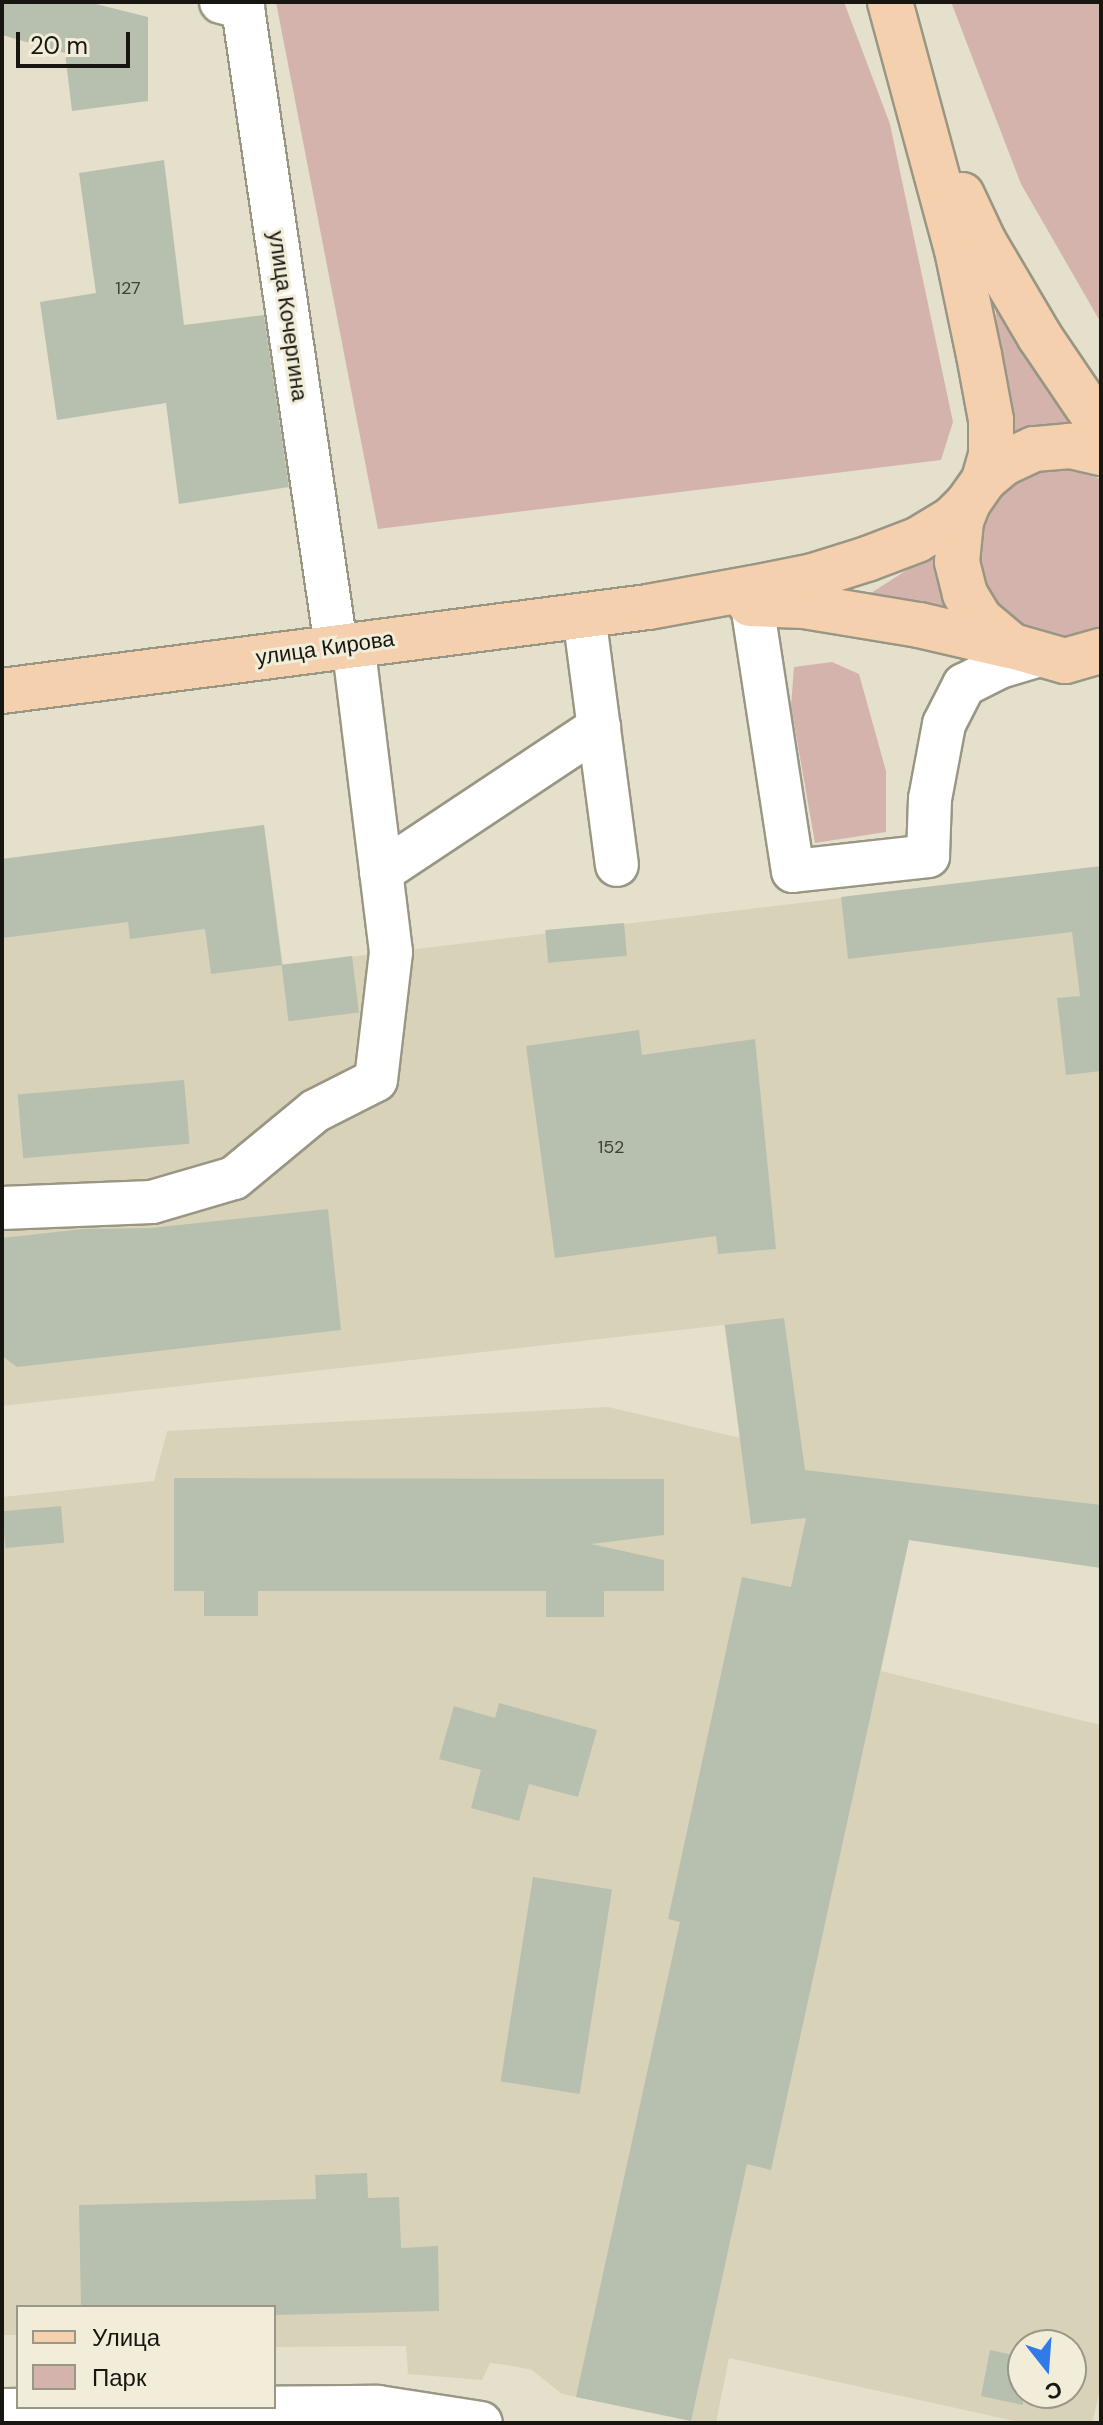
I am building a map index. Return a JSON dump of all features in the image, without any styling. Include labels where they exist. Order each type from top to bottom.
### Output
[{"type":"main road","points":[[890,2],[957,250],[991,420],[991,455],[961,521],[957,562],[965,594],[980,619],[1064,657]]},
{"type":"main road","points":[[917,94],[984,242],[1040,337],[1101,427]]},
{"type":"main road","points":[[648,607],[813,576],[917,540],[952,519],[1004,463],[1034,449],[1070,446],[1101,453]]},
{"type":"main road","points":[[648,607],[804,606],[1064,657]]},
{"type":"main road","name":"улица Кирова","points":[[2,691],[648,607]]},
{"type":"street","name":"улица Кочергина","points":[[2,1208],[152,1202],[234,1178],[315,1111],[376,1080],[391,952],[381,872],[234,4]]},
{"type":"street","points":[[752,604],[793,871],[928,856],[930,799],[944,724],[964,685],[1000,667],[1064,657]]},
{"type":"street","points":[[584,615],[617,865]]},
{"type":"street","points":[[381,872],[599,727]]},
{"type":"street","points":[[276,2408],[378,2407],[481,2423]]},
{"type":"street","points":[[2,2410],[127,2409]]},
{"type":"shaded area","points":[[264,825],[283,965],[1101,867],[1101,1568],[909,1540],[881,1671],[1101,1725],[1101,2386],[1092,2423],[1024,2423],[729,2358],[716,2423],[699,2423],[562,2394],[532,2370],[513,2366],[490,2363],[482,2380],[408,2374],[406,2346],[276,2347],[276,2305],[16,2305],[16,2335],[2,2335],[2,1497],[154,1481],[167,1431],[608,1407],[741,1438],[724,1325],[2,1406],[2,859]]},
{"type":"green space","points":[[276,2],[844,2],[890,124],[953,422],[941,460],[378,529]]},
{"type":"green space","points":[[951,2],[1101,2],[1101,323],[1021,184]]},
{"type":"green space","points":[[995,301],[1090,435],[1005,443]]},
{"type":"green space","points":[[1067,468],[1101,479],[1101,626],[1072,636],[1029,629],[997,605],[985,586],[978,560],[981,528],[1000,496],[1015,482],[1039,472]]},
{"type":"green space","points":[[941,548],[952,608],[871,593]]},
{"type":"green space","points":[[832,662],[859,674],[886,771],[886,832],[815,843],[791,706],[794,667]]},
{"type":"building","points":[[2,2],[88,2],[148,17],[148,101],[72,111],[65,53],[2,35]]},
{"type":"building","points":[[164,160],[184,325],[264,315],[289,487],[179,504],[166,403],[57,420],[40,302],[96,293],[79,173]]},
{"type":"building","points":[[264,825],[282,965],[211,974],[205,929],[130,939],[128,922],[2,938],[2,859]]},
{"type":"building","points":[[1101,866],[1101,1071],[1066,1075],[1057,998],[1080,996],[1072,932],[848,959],[841,897]]},
{"type":"building","points":[[624,923],[627,956],[548,963],[545,930]]},
{"type":"building","points":[[352,956],[359,1013],[288,1021],[282,965]]},
{"type":"building","points":[[639,1030],[642,1055],[755,1039],[776,1249],[718,1254],[716,1236],[555,1258],[526,1046]]},
{"type":"building","points":[[184,1080],[190,1144],[23,1158],[18,1095]]},
{"type":"building","points":[[328,1209],[341,1330],[17,1367],[2,1356],[2,1238],[83,1229],[151,1228]]},
{"type":"building","points":[[784,1318],[805,1470],[1101,1505],[1101,1568],[909,1540],[771,2170],[747,2164],[691,2421],[576,2397],[680,1922],[668,1919],[742,1577],[791,1587],[806,1518],[751,1524],[725,1325]]},
{"type":"building","points":[[174,1478],[664,1479],[664,1535],[591,1544],[664,1560],[664,1591],[604,1591],[604,1617],[546,1617],[546,1591],[258,1591],[258,1616],[204,1616],[204,1591],[174,1591]]},
{"type":"building","points":[[61,1506],[64,1543],[5,1548],[2,1511]]},
{"type":"building","points":[[499,1703],[597,1730],[578,1797],[529,1784],[519,1821],[471,1808],[481,1770],[439,1759],[454,1706],[495,1718]]},
{"type":"building","points":[[533,1877],[612,1890],[580,2094],[501,2081]]},
{"type":"building","points":[[367,2173],[368,2198],[399,2197],[401,2248],[438,2246],[439,2311],[276,2315],[276,2305],[81,2305],[79,2205],[316,2199],[315,2175]]},
{"type":"building","points":[[990,2350],[1007,2354],[1007,2402],[981,2396]]}]
